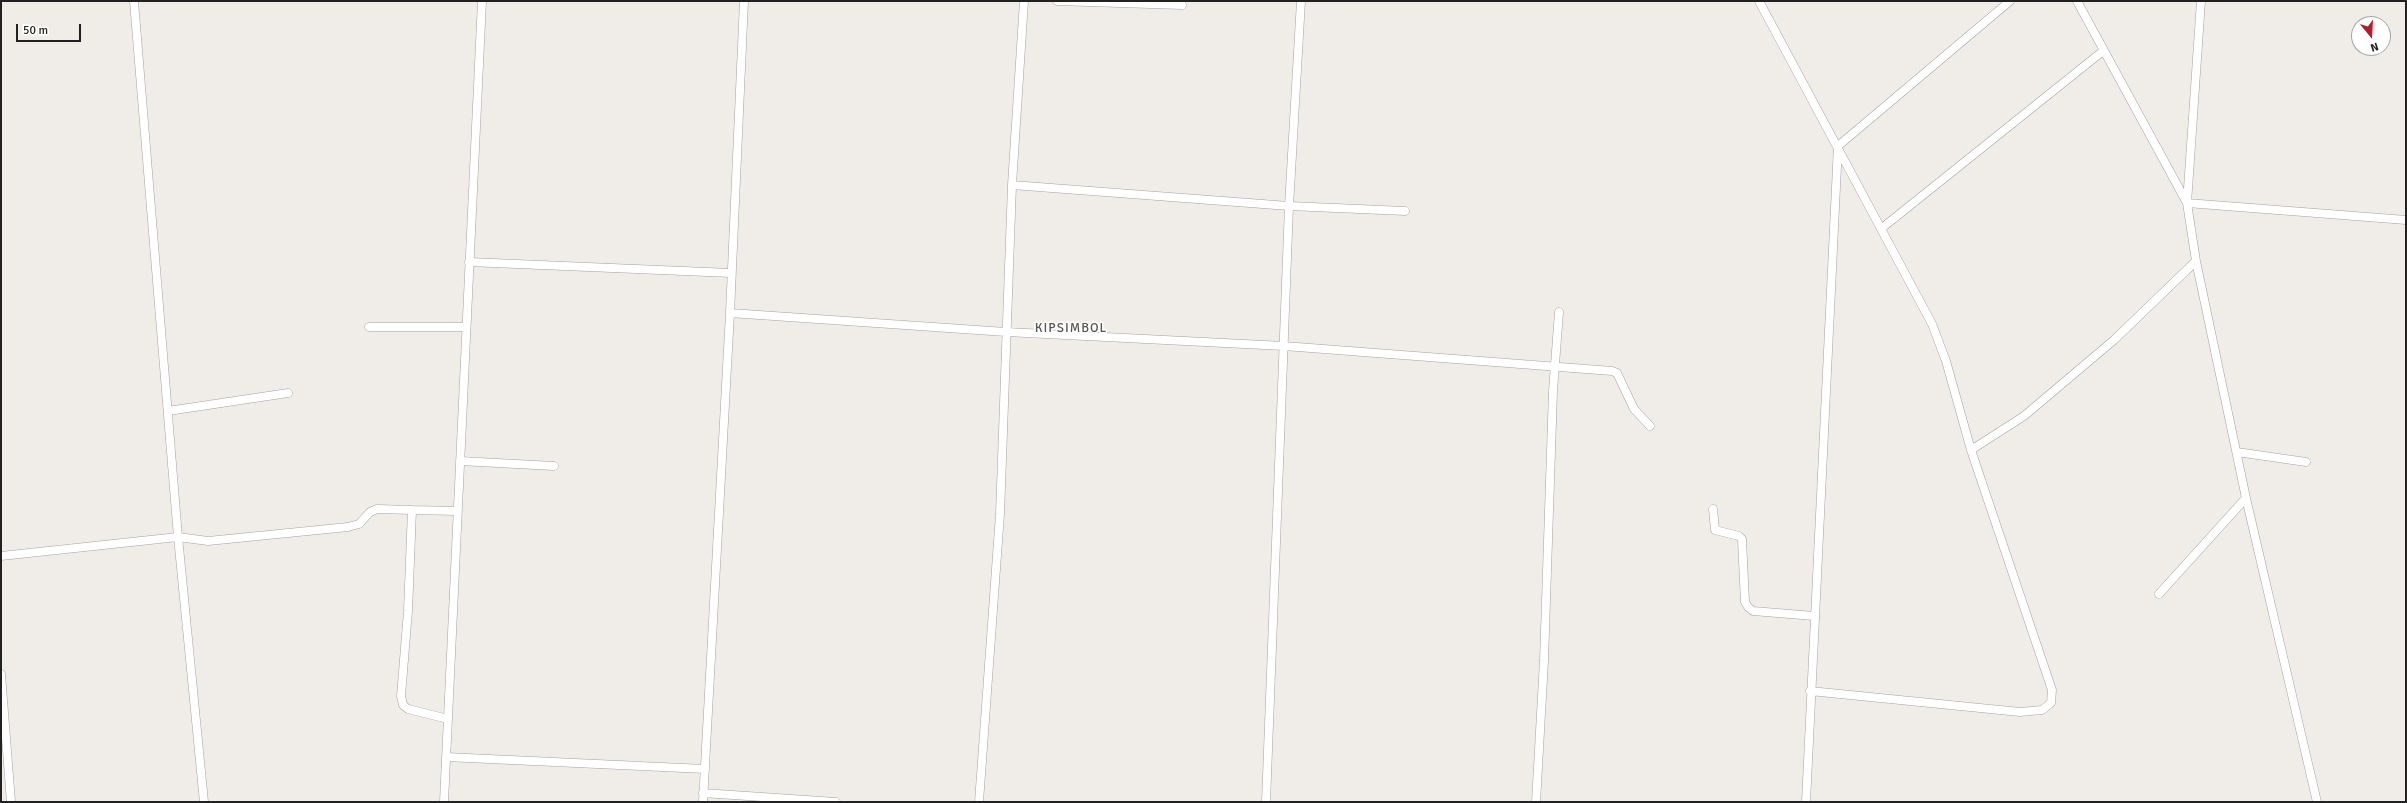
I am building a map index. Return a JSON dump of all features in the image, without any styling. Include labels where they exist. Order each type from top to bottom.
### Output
[{"type":"street","points":[[134,1],[178,537],[204,802]]},
{"type":"street","points":[[444,802],[456,512],[460,461],[482,1]]},
{"type":"street","points":[[703,802],[730,313],[744,1]]},
{"type":"street","points":[[979,802],[1000,514],[1012,185],[1024,1]]},
{"type":"street","points":[[1057,1],[1182,5]]},
{"type":"street","points":[[1266,802],[1289,206],[1301,1]]},
{"type":"street","points":[[1759,1],[1816,110],[1838,146],[1882,228],[1932,324],[1946,360],[1971,450],[2052,690],[2051,703],[2042,710],[2020,712],[1810,691]]},
{"type":"street","points":[[1806,802],[1810,691],[1838,146],[2010,1]]},
{"type":"street","points":[[2077,1],[2187,203]]},
{"type":"street","points":[[2201,1],[2187,203],[2196,261],[2236,452],[2317,802]]},
{"type":"street","points":[[1882,228],[2103,51]]},
{"type":"street","points":[[1012,185],[1289,206],[1405,210]]},
{"type":"street","points":[[2187,203],[2406,220]]},
{"type":"street","points":[[1971,450],[2024,416],[2114,340],[2196,261]]},
{"type":"street","points":[[469,262],[732,273]]},
{"type":"street","points":[[1536,802],[1544,661],[1558,312]]},
{"type":"street","points":[[730,313],[1006,332],[1284,346],[1555,365],[1612,371],[1617,373],[1634,409],[1650,426]]},
{"type":"street","points":[[369,326],[466,327]]},
{"type":"street","points":[[168,411],[288,393]]},
{"type":"street","points":[[2236,452],[2306,462]]},
{"type":"street","points":[[460,461],[554,466]]},
{"type":"street","points":[[2159,594],[2246,498]]},
{"type":"street","points":[[1,556],[178,537],[208,541],[348,527],[359,524],[370,512],[377,509],[456,512]]},
{"type":"street","points":[[1713,509],[1715,530],[1739,536],[1742,539],[1745,602],[1748,607],[1753,611],[1814,616]]},
{"type":"street","points":[[412,510],[402,696],[403,705],[408,709],[448,719]]},
{"type":"street","points":[[1,674],[11,802]]},
{"type":"street","points":[[446,757],[705,769]]},
{"type":"street","points":[[704,793],[836,802]]},
{"type":"district","name":"KIPSIMBOL","points":[[1071,329]]}]
